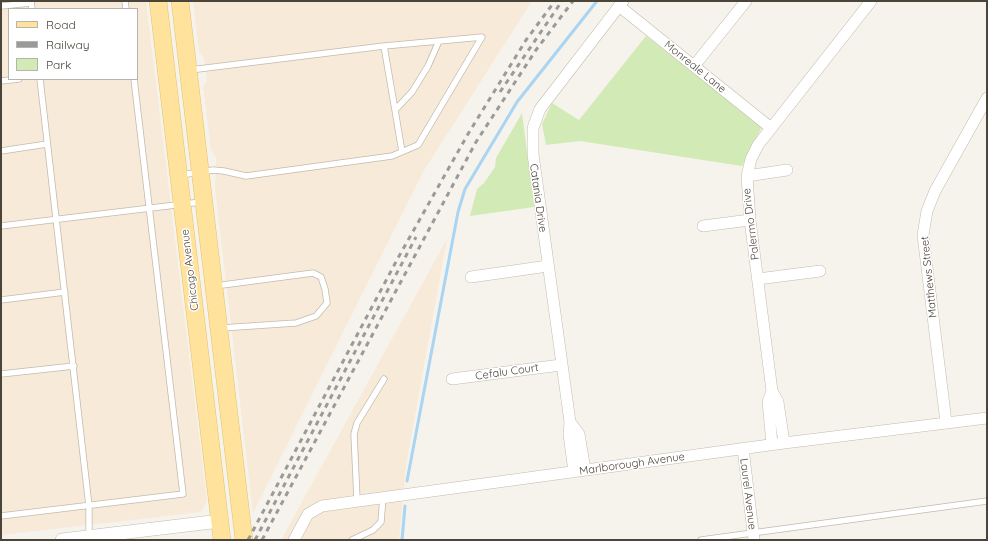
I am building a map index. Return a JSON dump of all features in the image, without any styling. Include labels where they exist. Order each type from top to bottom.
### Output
[{"type":"main road","name":"Chicago Avenue","points":[[158,1],[222,540]]},
{"type":"main road","name":"Chicago Avenue","points":[[180,1],[244,540]]},
{"type":"main road","points":[[220,521],[229,514],[224,463],[231,428]]},
{"type":"street","points":[[694,66],[746,1]]},
{"type":"street","name":"Palermo Drive","points":[[784,442],[778,402],[772,391],[750,220],[747,176],[751,159],[758,144],[870,1]]},
{"type":"street","name":"Monreale Lane","points":[[621,3],[694,66],[771,128]]},
{"type":"street","name":"Catania Drive","points":[[579,471],[569,434],[570,422],[533,154],[532,128],[540,109],[621,3]]},
{"type":"street","name":"Matthews Street","points":[[946,422],[923,235],[927,211],[935,191],[987,98]]},
{"type":"street","points":[[747,176],[787,170]]},
{"type":"street","points":[[703,226],[750,220]]},
{"type":"street","points":[[470,277],[548,266]]},
{"type":"street","points":[[758,279],[820,271]]},
{"type":"street","name":"Cefalu Court","points":[[452,379],[561,365]]},
{"type":"street","name":"Palermo Drive","points":[[772,391],[768,402],[772,444]]},
{"type":"street","name":"Marlborough Avenue","points":[[294,540],[308,514],[322,506],[784,442],[987,418]]},
{"type":"street","name":"Laurel Avenue","points":[[743,448],[754,537]]},
{"type":"street","points":[[62,540],[220,521]]},
{"type":"lane","points":[[1,6],[31,4]]},
{"type":"lane","points":[[179,175],[224,171],[246,176],[392,156],[418,145],[482,37],[384,46],[188,71]]},
{"type":"lane","points":[[395,110],[412,92],[428,66],[439,41]]},
{"type":"lane","points":[[384,46],[402,152]]},
{"type":"lane","points":[[40,80],[89,506],[89,537]]},
{"type":"lane","points":[[1,516],[183,494],[134,80]]},
{"type":"lane","points":[[1,151],[47,144]]},
{"type":"lane","points":[[1,226],[204,202]]},
{"type":"lane","points":[[214,286],[313,273],[321,277],[325,289],[326,303],[316,316],[296,323],[219,328]]},
{"type":"lane","points":[[1,300],[65,292]]},
{"type":"lane","points":[[1,374],[74,366]]},
{"type":"lane","points":[[357,500],[354,434],[357,423],[384,379]]},
{"type":"lane","points":[[352,540],[373,530],[381,522],[383,497]]},
{"type":"lane","points":[[701,540],[754,537],[987,501]]},
{"type":"shaded area","points":[[1,1],[146,1],[207,502],[201,512],[1,535]]},
{"type":"shaded area","points":[[193,1],[532,1],[423,172],[253,513],[215,188],[216,157],[211,150],[203,86],[207,81],[204,58],[199,51]]},
{"type":"shaded area","points":[[447,239],[406,465],[399,540],[281,540]]},
{"type":"green space","points":[[646,36],[762,127],[742,166],[580,141],[546,145],[542,124],[552,103],[579,120]]},
{"type":"green space","points":[[522,113],[534,207],[470,216],[477,189],[484,183],[495,167],[496,158]]},
{"type":"waterway","points":[[407,481],[458,212],[465,189],[517,102],[597,1]]},
{"type":"waterway","points":[[402,540],[405,506]]},
{"type":"railway","points":[[248,540],[398,258],[468,134],[526,40],[555,1]]},
{"type":"railway","points":[[500,92],[562,1]]},
{"type":"railway","points":[[262,540],[476,142],[536,50],[573,1]]},
{"type":"railway","points":[[255,540],[416,237]]}]
